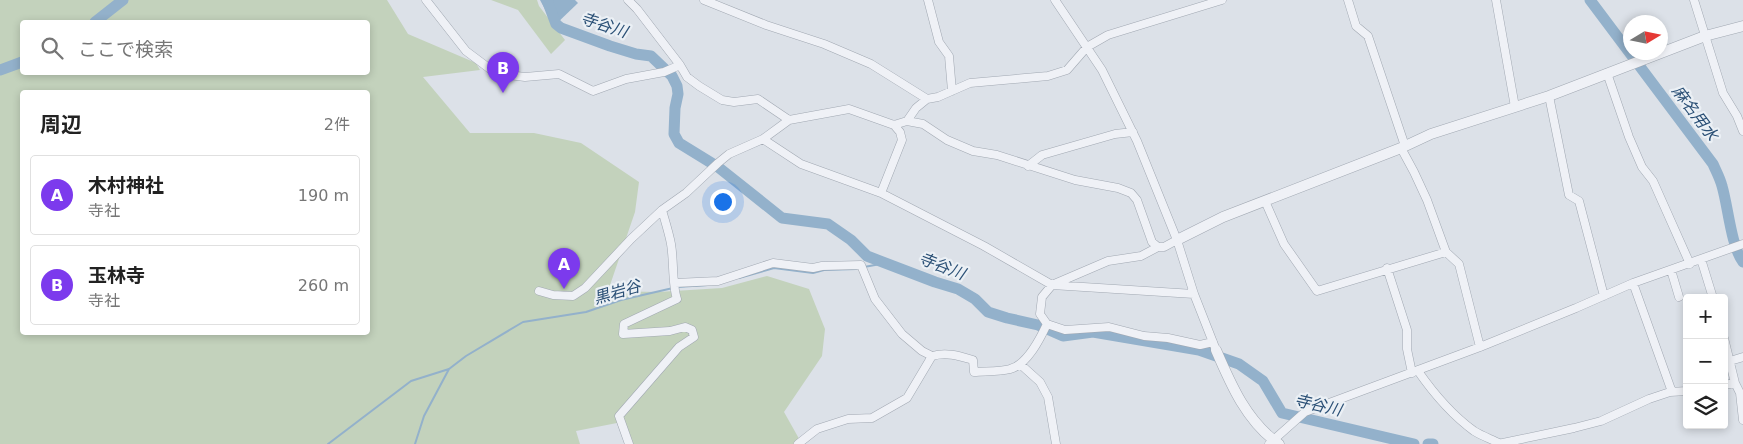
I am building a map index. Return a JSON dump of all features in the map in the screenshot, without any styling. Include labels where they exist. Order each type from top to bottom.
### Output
[{"type":"street","points":[[426,0],[466,51],[490,69],[509,75],[524,77],[559,74],[593,92],[626,79],[667,70],[680,65]]},
{"type":"street","points":[[628,0],[692,81],[722,100],[734,102],[758,100],[789,120]]},
{"type":"street","points":[[704,0],[766,25],[824,44],[871,64],[927,99]]},
{"type":"street","points":[[928,0],[940,42],[949,56],[952,91]]},
{"type":"street","points":[[1055,0],[1102,70],[1133,132],[1151,172],[1194,294],[1222,365],[1246,409],[1274,443],[1305,412],[1480,348],[1633,283],[1690,264],[1738,245]]},
{"type":"street","points":[[906,121],[916,108],[927,99],[938,97],[970,83],[1048,76],[1067,70],[1087,47],[1108,35],[1222,0]]},
{"type":"street","points":[[1348,0],[1356,26],[1368,36],[1403,147],[1424,193],[1446,252],[1458,264],[1480,348]]},
{"type":"street","points":[[1496,0],[1515,107]]},
{"type":"street","points":[[1694,0],[1723,92],[1737,116],[1743,131]]},
{"type":"street","points":[[1214,346],[1144,336],[1109,326],[1065,330],[1047,324],[1040,314],[1042,298],[1052,285],[1108,261],[1141,256],[1158,247],[1164,247],[1223,217],[1403,147],[1431,134],[1549,96],[1705,36],[1743,26]]},
{"type":"street","points":[[1607,73],[1629,137],[1642,167],[1653,181],[1690,264]]},
{"type":"street","points":[[1549,96],[1569,195],[1579,201],[1604,296]]},
{"type":"street","points":[[539,291],[553,296],[573,296],[585,288],[631,239],[716,164],[729,154],[763,139],[789,120],[849,109],[894,125],[900,132],[902,140],[880,193]]},
{"type":"street","points":[[894,125],[906,121],[923,124],[947,140],[973,151],[997,155],[1075,180],[1118,188],[1131,193],[1137,200],[1152,242],[1158,247]]},
{"type":"street","points":[[1028,166],[1042,156],[1115,134],[1133,132]]},
{"type":"street","points":[[763,139],[802,164],[880,193],[984,246],[1052,285],[1194,294]]},
{"type":"street","points":[[1265,201],[1284,244],[1317,291],[1387,268],[1446,252]]},
{"type":"street","points":[[629,444],[619,416],[679,348],[694,337],[692,330],[685,327],[670,331],[623,334],[624,324],[677,299],[671,243],[662,210]]},
{"type":"street","points":[[1701,259],[1712,294]]},
{"type":"street","points":[[675,286],[718,281],[774,263],[813,268],[822,266],[863,268],[875,299],[902,334],[922,351],[932,356],[955,354],[973,360],[974,372],[1010,369],[1020,364],[1037,344],[1047,324]]},
{"type":"street","points":[[1387,268],[1407,330],[1407,348],[1415,372],[1434,395],[1475,432],[1498,443],[1601,421],[1650,399],[1672,392],[1683,391]]},
{"type":"street","points":[[1671,270],[1679,297]]},
{"type":"street","points":[[1633,283],[1672,392]]},
{"type":"street","points":[[1724,339],[1735,383],[1740,393],[1743,415]]},
{"type":"street","points":[[798,444],[817,429],[848,419],[872,418],[907,398],[932,356]]},
{"type":"street","points":[[1730,361],[1743,357]]},
{"type":"street","points":[[1020,364],[1040,382],[1048,397],[1056,444]]},
{"type":"street","points":[[1728,384],[1735,383]]},
{"type":"green space","points":[[0,0],[387,0],[408,34],[476,63],[480,70],[423,77],[470,133],[534,133],[581,143],[639,182],[635,212],[608,291],[658,292],[722,288],[767,276],[809,289],[825,329],[822,356],[784,412],[802,444],[625,444],[617,423],[576,431],[580,444],[0,444]]},
{"type":"green space","points":[[491,0],[537,0],[539,6],[565,40],[551,54],[518,10]]},
{"type":"water","points":[[540,0],[575,0],[578,3],[554,26]]},
{"type":"waterway","name":"寺谷川","points":[[98,20],[123,0]]},
{"type":"waterway","name":"寺谷川","points":[[547,0],[556,24],[561,28],[610,46],[636,54],[651,56],[672,76],[677,86],[674,134],[679,143],[718,167],[782,218],[828,224],[851,240],[867,256],[958,289],[975,299],[988,312],[1038,325],[1063,336],[1093,332],[1199,350],[1239,364],[1263,381],[1282,413],[1414,444]]},
{"type":"waterway","name":"麻名用水","points":[[1590,0],[1713,164],[1722,186],[1730,226],[1743,262]]},
{"type":"waterway","name":"寺谷川","points":[[0,70],[20,63]]},
{"type":"waterway","name":"黒岩谷","points":[[864,267],[886,263]]},
{"type":"waterway","name":"黒岩谷","points":[[739,278],[774,268],[813,273],[824,270],[856,269]]},
{"type":"waterway","name":"黒岩谷","points":[[677,287],[708,285]]},
{"type":"waterway","name":"黒岩谷","points":[[328,444],[411,381],[449,369],[466,356],[523,322],[586,312],[621,300],[673,288]]},
{"type":"waterway","points":[[415,444],[424,416],[449,369]]},
{"type":"waterway","name":"寺谷川","points":[[1428,444],[1433,444]]},
{"type":"place","name":"玉林寺","points":[[503,93]]},
{"type":"place","name":"木村神社","points":[[564,289]]}]
